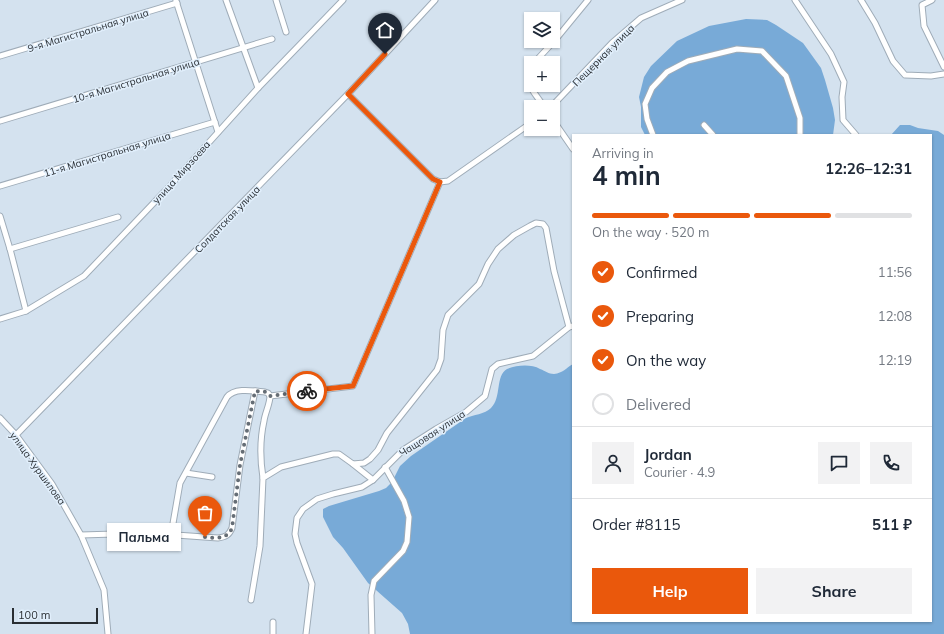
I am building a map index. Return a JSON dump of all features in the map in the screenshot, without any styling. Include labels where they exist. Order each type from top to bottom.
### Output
[{"type":"street","points":[[226,0],[258,88]]},
{"type":"street","points":[[276,0],[286,32]]},
{"type":"street","name":"улица Мирзоева","points":[[0,319],[26,311],[84,276],[166,190],[258,88],[343,0]]},
{"type":"street","name":"Солдатская улица","points":[[16,435],[348,94],[435,0]]},
{"type":"street","points":[[540,56],[588,0]]},
{"type":"street","name":"Пещерная улица","points":[[558,100],[612,43],[641,18],[682,0]]},
{"type":"street","points":[[795,0],[831,54],[844,82],[842,97],[843,120],[855,134]]},
{"type":"street","points":[[862,0],[893,61],[905,75],[931,76],[944,74]]},
{"type":"street","points":[[932,0],[922,5],[924,26],[944,67]]},
{"type":"street","points":[[176,2],[218,132]]},
{"type":"street","name":"9-я Магистральная улица","points":[[0,56],[176,2]]},
{"type":"street","name":"10-я Магистральная улица","points":[[0,121],[272,39]]},
{"type":"street","points":[[653,134],[647,119],[646,104],[652,88],[667,72],[688,61],[718,55],[737,49],[762,51],[786,76],[800,118],[800,134]]},
{"type":"street","points":[[348,94],[433,179],[440,182],[448,181],[524,128]]},
{"type":"street","name":"11-я Магистральная улица","points":[[0,186],[214,122]]},
{"type":"street","points":[[704,125],[712,134]]},
{"type":"street","points":[[560,130],[572,148]]},
{"type":"street","points":[[171,535],[180,483],[230,393],[235,391],[255,391],[268,393],[270,396],[353,386],[440,182]]},
{"type":"street","points":[[0,216],[26,311]]},
{"type":"street","points":[[10,249],[118,218]]},
{"type":"street","points":[[353,464],[364,464],[370,459],[378,450],[387,432],[437,370],[441,359],[443,330],[448,315],[480,284],[488,264],[498,249],[514,235],[536,223],[543,224],[546,228],[554,271],[571,327]]},
{"type":"street","name":"Чащовая улица","points":[[306,634],[312,584],[297,543],[295,526],[297,518],[303,509],[317,499],[362,487],[373,480],[404,450],[466,412],[486,396],[492,369],[498,364],[533,356],[571,327]]},
{"type":"street","points":[[81,535],[148,533],[218,538],[225,537],[230,533],[232,528],[244,437],[255,391]]},
{"type":"street","points":[[251,600],[260,546],[263,478],[261,464],[262,438],[264,420],[270,396]]},
{"type":"street","name":"улица Хуршилова","points":[[0,418],[16,435],[52,484],[81,535],[104,590],[108,634]]},
{"type":"street","points":[[263,478],[281,468],[305,460],[339,454],[373,480]]},
{"type":"street","points":[[372,634],[371,595],[374,581],[403,551],[407,542],[409,518],[404,501],[385,467]]},
{"type":"street","points":[[186,473],[212,477]]},
{"type":"street","points":[[273,622],[273,634]]},
{"type":"shaded area","points":[[746,19],[767,20],[803,43],[821,68],[825,80],[835,120],[833,134],[644,134],[641,127],[641,107],[639,97],[644,77],[651,66],[677,41],[709,26]]},
{"type":"shaded area","points":[[900,125],[910,125],[918,128],[938,131],[944,135],[944,634],[410,634],[408,624],[402,613],[368,583],[343,548],[333,537],[323,517],[323,509],[386,488],[392,482],[400,466],[411,456],[466,418],[482,413],[491,408],[496,398],[501,376],[507,369],[519,366],[528,366],[536,367],[554,374],[572,365],[572,622],[932,622],[932,134],[892,134]]},
{"type":"way so far","points":[[205,537],[225,537],[230,533],[232,528],[244,437],[255,391],[265,392],[270,396],[307,391]]},
{"type":"place","name":"Пальма","points":[[205,537]]},
{"type":"route","points":[[307,391],[353,386],[440,182],[433,179],[348,94],[385,54]]}]
